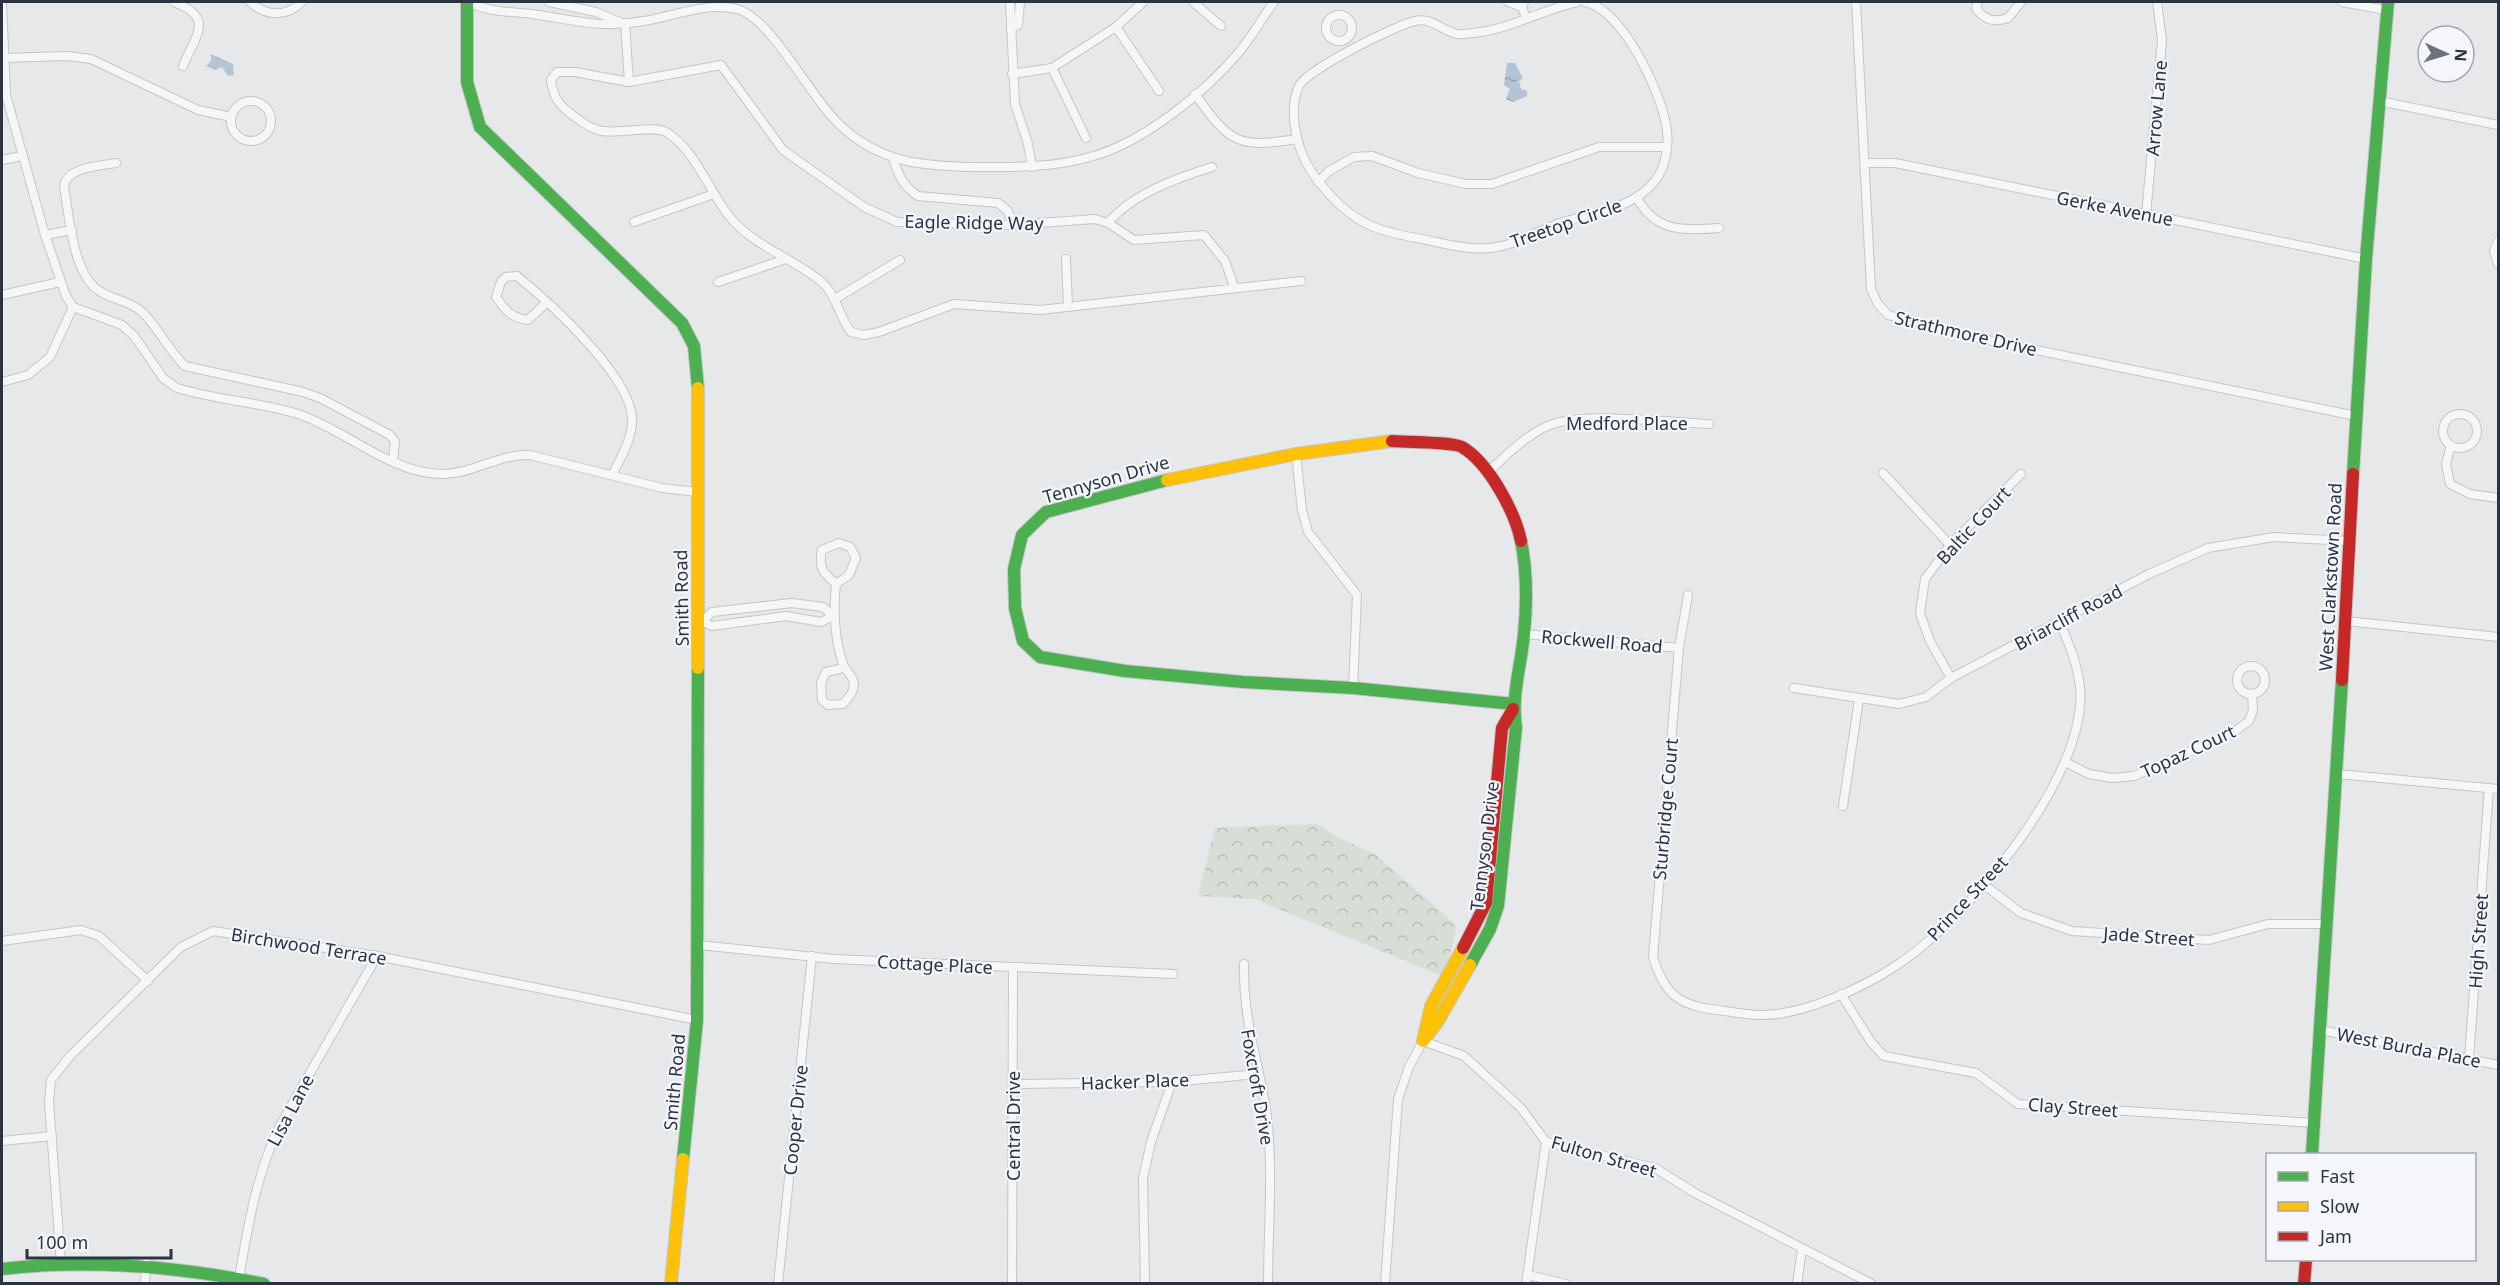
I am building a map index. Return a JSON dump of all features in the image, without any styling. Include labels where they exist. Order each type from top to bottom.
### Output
[{"type":"street","points":[[2,2],[6,95],[60,282],[73,307],[122,325],[135,337],[163,378],[177,388],[298,414],[420,471],[443,474],[464,471],[512,454],[530,455],[662,488],[697,492]]},
{"type":"street","points":[[174,2],[192,9],[198,16],[200,26],[183,66]]},
{"type":"street","points":[[250,2],[258,9],[274,14],[288,13],[302,2]]},
{"type":"street","points":[[467,2],[487,11],[530,14],[592,26],[625,24],[716,7],[738,10],[758,21],[774,39],[823,110],[867,146],[893,158],[919,165],[1032,167],[1093,157],[1122,145],[1152,126],[1195,94],[1240,51],[1274,2]]},
{"type":"street","name":"Smith Road","points":[[467,2],[467,88],[470,108],[480,127],[666,305],[682,323],[694,346],[698,372],[697,492],[702,620],[699,945],[697,1020],[671,1284]]},
{"type":"street","points":[[549,2],[596,12],[625,24]]},
{"type":"street","points":[[1010,2],[1011,74],[1015,104],[1028,144],[1032,167]]},
{"type":"street","points":[[1011,28],[1018,25],[1021,19],[1020,2]]},
{"type":"street","points":[[1011,74],[1052,68],[1116,27],[1143,2]]},
{"type":"street","points":[[1193,2],[1221,26]]},
{"type":"street","points":[[1509,2],[1523,4],[1526,18]]},
{"type":"street","name":"Treetop Circle","points":[[1577,2],[1488,31],[1458,34],[1431,22],[1416,20],[1353,49],[1317,69],[1301,81],[1295,108],[1296,140],[1307,165],[1318,182],[1345,212],[1361,223],[1376,230],[1456,247],[1488,248],[1521,242],[1558,224],[1617,207],[1638,198],[1655,181],[1664,163],[1667,147],[1666,125],[1642,59],[1606,10],[1598,3],[1585,2]]},
{"type":"street","name":"Strathmore Drive","points":[[1856,2],[1871,289],[1878,304],[1888,315],[1959,334],[2356,416]]},
{"type":"street","points":[[1978,2],[1976,8],[1981,16],[1991,21],[2008,18],[2017,3]]},
{"type":"street","name":"Arrow Lane","points":[[2146,215],[2162,40],[2157,2]]},
{"type":"street","points":[[2342,2],[2387,6]]},
{"type":"street","name":"West Clarkstown Road","points":[[2312,1153],[2325,924],[2338,774],[2366,259],[2387,6]]},
{"type":"street","points":[[625,24],[629,82]]},
{"type":"street","points":[[1116,27],[1159,91]]},
{"type":"street","points":[[1347,40],[1353,49]]},
{"type":"street","points":[[3,58],[67,56],[91,58],[198,110],[231,117]]},
{"type":"street","name":"Eagle Ridge Way","points":[[721,65],[783,150],[864,207],[897,222],[1014,225],[1095,219],[1108,223],[1121,234],[1134,240],[1204,235],[1225,261],[1234,287],[1041,310],[954,304],[879,332],[864,334],[851,332],[842,320],[835,299],[820,280],[750,236],[729,217],[686,152],[664,130],[603,132],[588,126],[561,107],[553,94],[551,80],[557,72],[574,72],[629,82],[721,65]]},
{"type":"street","points":[[1052,68],[1086,138]]},
{"type":"street","points":[[1195,94],[1215,122],[1231,137],[1249,144],[1296,140]]},
{"type":"street","points":[[255,101],[268,110],[271,125],[262,138],[247,141],[234,132],[231,117],[240,104],[255,101]]},
{"type":"street","points":[[2379,101],[2499,125]]},
{"type":"street","points":[[1318,182],[1329,171],[1354,157],[1372,156],[1418,173],[1466,184],[1492,184],[1599,147],[1667,147]]},
{"type":"street","points":[[2,160],[22,156]]},
{"type":"street","points":[[893,158],[898,176],[907,189],[918,196],[998,203],[1007,210],[1014,225]]},
{"type":"street","points":[[116,163],[72,173],[65,179],[64,186],[72,230],[81,269],[89,283],[100,292],[124,300],[141,311],[173,355],[185,366],[320,398],[390,435],[395,442],[393,460]]},
{"type":"street","name":"Gerke Avenue","points":[[1864,163],[1895,163],[2366,259]]},
{"type":"street","points":[[1108,223],[1119,209],[1131,202],[1191,173],[1212,167]]},
{"type":"street","points":[[634,222],[714,194]]},
{"type":"street","points":[[1638,198],[1645,212],[1661,224],[1680,229],[1719,228]]},
{"type":"street","points":[[45,235],[72,230]]},
{"type":"street","points":[[2499,241],[2494,251],[2499,264]]},
{"type":"street","points":[[718,282],[786,259]]},
{"type":"street","points":[[1066,259],[1068,307]]},
{"type":"street","points":[[835,299],[900,260]]},
{"type":"street","points":[[546,303],[528,320],[518,319],[506,311],[496,297],[501,282],[506,277],[517,276],[592,345],[631,405],[632,423],[628,442],[612,475]]},
{"type":"street","points":[[1234,287],[1301,280]]},
{"type":"street","points":[[2,295],[60,282]]},
{"type":"street","points":[[2,382],[28,375],[45,362],[58,343],[73,307]]},
{"type":"street","points":[[2451,445],[2464,447],[2475,439],[2477,426],[2469,416],[2456,414],[2446,422],[2444,435],[2451,445],[2446,464],[2450,484],[2470,494],[2499,498]]},
{"type":"street","name":"Medford Place","points":[[1489,471],[1523,441],[1556,423],[1592,419],[1709,423]]},
{"type":"street","name":"Tennyson Drive","points":[[1385,1284],[1398,1099],[1409,1067],[1423,1041],[1427,1014],[1478,924],[1486,903],[1502,728],[1514,706],[1524,634],[1525,559],[1519,530],[1489,471],[1461,446],[1390,441],[1296,454],[1192,473],[1046,512],[1022,535],[1014,569],[1015,608],[1023,641],[1040,657],[1149,673],[1243,682],[1353,688],[1514,706]]},
{"type":"street","points":[[1296,454],[1302,510],[1308,532],[1357,595],[1353,688]]},
{"type":"street","points":[[1883,473],[1950,546]]},
{"type":"street","name":"Baltic Court","points":[[1951,678],[1930,641],[1920,613],[1925,579],[1950,546],[2021,474]]},
{"type":"street","name":"Briarcliff Road","points":[[1794,688],[1899,704],[1926,697],[1951,678],[2060,623],[2149,574],[2208,548],[2274,537],[2349,541]]},
{"type":"street","points":[[836,584],[822,572],[820,561],[822,550],[839,543],[850,547],[856,558],[849,575],[836,584],[833,616],[844,668],[851,674],[853,688],[843,704],[828,705],[822,700],[821,683],[826,672],[844,668]]},
{"type":"street","name":"Sturbridge Court","points":[[1688,595],[1679,648],[1653,957],[1660,981],[1675,997],[1692,1007]]},
{"type":"street","points":[[792,603],[824,607],[833,616],[821,622],[786,616],[712,626],[702,620],[712,612],[792,603]]},
{"type":"street","points":[[743,609],[743,621]]},
{"type":"street","points":[[2346,621],[2499,637]]},
{"type":"street","name":"Prince Street","points":[[1692,1007],[1762,1015],[1800,1010],[1841,994],[1897,966],[1948,923],[2033,823],[2065,762],[2077,719],[2081,689],[2074,657],[2060,623]]},
{"type":"street","name":"Rockwell Road","points":[[1524,634],[1679,648]]},
{"type":"street","name":"Topaz Court","points":[[2065,762],[2089,774],[2112,778],[2134,776],[2232,733],[2249,721],[2253,710],[2252,694]]},
{"type":"street","points":[[1843,806],[1859,699]]},
{"type":"street","points":[[2338,774],[2494,788]]},
{"type":"street","name":"High Street","points":[[2469,1058],[2494,788]]},
{"type":"street","name":"Jade Street","points":[[1983,884],[2021,913],[2072,931],[2209,940],[2268,924],[2325,924]]},
{"type":"street","points":[[2,941],[81,930],[99,936],[148,981]]},
{"type":"street","name":"Birchwood Terrace","points":[[61,1264],[52,1136],[51,1080],[70,1056],[181,947],[213,931],[377,956],[697,1020]]},
{"type":"street","name":"Cottage Place","points":[[699,945],[812,956],[1013,968],[1173,974]]},
{"type":"street","name":"Lisa Lane","points":[[239,1278],[256,1189],[265,1156],[279,1127],[377,956]]},
{"type":"street","name":"Cooper Drive","points":[[778,1284],[812,956]]},
{"type":"street","name":"Foxcroft Drive","points":[[1244,964],[1246,1014],[1266,1109],[1270,1157],[1268,1284]]},
{"type":"street","name":"Central Drive","points":[[1012,1284],[1013,968]]},
{"type":"street","name":"Clay Street","points":[[1841,994],[1871,1042],[1884,1056],[1976,1074],[2018,1104],[2313,1123]]},
{"type":"street","name":"West Burda Place","points":[[2320,1030],[2499,1065]]},
{"type":"street","name":"Fulton Street","points":[[1423,1041],[1464,1056],[1521,1108],[1546,1142],[1655,1168],[1695,1193],[1872,1284]]},
{"type":"street","name":"Hacker Place","points":[[1013,1084],[1172,1082],[1257,1074]]},
{"type":"street","points":[[1145,1284],[1143,1178],[1151,1142],[1172,1082]]},
{"type":"street","points":[[2,1141],[52,1136]]},
{"type":"street","points":[[1546,1142],[1527,1279],[1566,1284]]},
{"type":"street","points":[[1797,1284],[1802,1250]]},
{"type":"street","points":[[2,1269],[102,1261],[146,1263],[264,1284]]},
{"type":"street","points":[[2304,1284],[2306,1261]]},
{"type":"street","points":[[144,1284],[146,1263]]},
{"type":"green space","points":[[1317,824],[1337,837],[1375,854],[1457,926],[1445,977],[1254,899],[1198,896],[1215,828]]},
{"type":"water","points":[[211,54],[233,64],[234,75],[228,76],[222,67],[215,70],[206,66],[211,61]]},
{"type":"water","points":[[1507,63],[1515,63],[1523,78],[1519,81],[1521,89],[1527,91],[1527,96],[1513,102],[1506,99],[1510,89],[1504,85]]},
{"type":"traffic: fast","points":[[467,2],[467,82],[480,127],[682,323],[694,346],[698,388]]},
{"type":"traffic: fast","points":[[2353,474],[2366,259],[2388,2]]},
{"type":"traffic: fast","points":[[1167,480],[1046,512],[1022,535],[1014,569],[1015,608],[1023,641],[1040,657],[1125,671],[1243,682],[1353,688],[1514,704]]},
{"type":"traffic: fast","points":[[1470,965],[1490,929],[1498,906],[1516,727],[1516,692],[1525,623],[1525,576],[1521,541]]},
{"type":"traffic: fast","points":[[683,1159],[697,1020],[698,668]]},
{"type":"traffic: fast","points":[[2312,1153],[2342,680]]},
{"type":"traffic: fast","points":[[2,1269],[68,1265],[133,1266],[198,1273],[264,1284]]},
{"type":"traffic: slow","points":[[698,388],[698,668]]},
{"type":"traffic: slow","points":[[1167,480],[1296,454],[1392,441]]},
{"type":"traffic: slow","points":[[1463,948],[1431,1006],[1423,1041],[1438,1021],[1470,965]]},
{"type":"traffic: slow","points":[[671,1284],[683,1159]]},
{"type":"traffic: jam","points":[[1392,441],[1457,445],[1472,454],[1491,476],[1507,503],[1521,541]]},
{"type":"traffic: jam","points":[[2342,680],[2353,474]]},
{"type":"traffic: jam","points":[[1463,948],[1486,903],[1502,728],[1513,709]]},
{"type":"traffic: jam","points":[[2304,1284],[2306,1261]]}]
